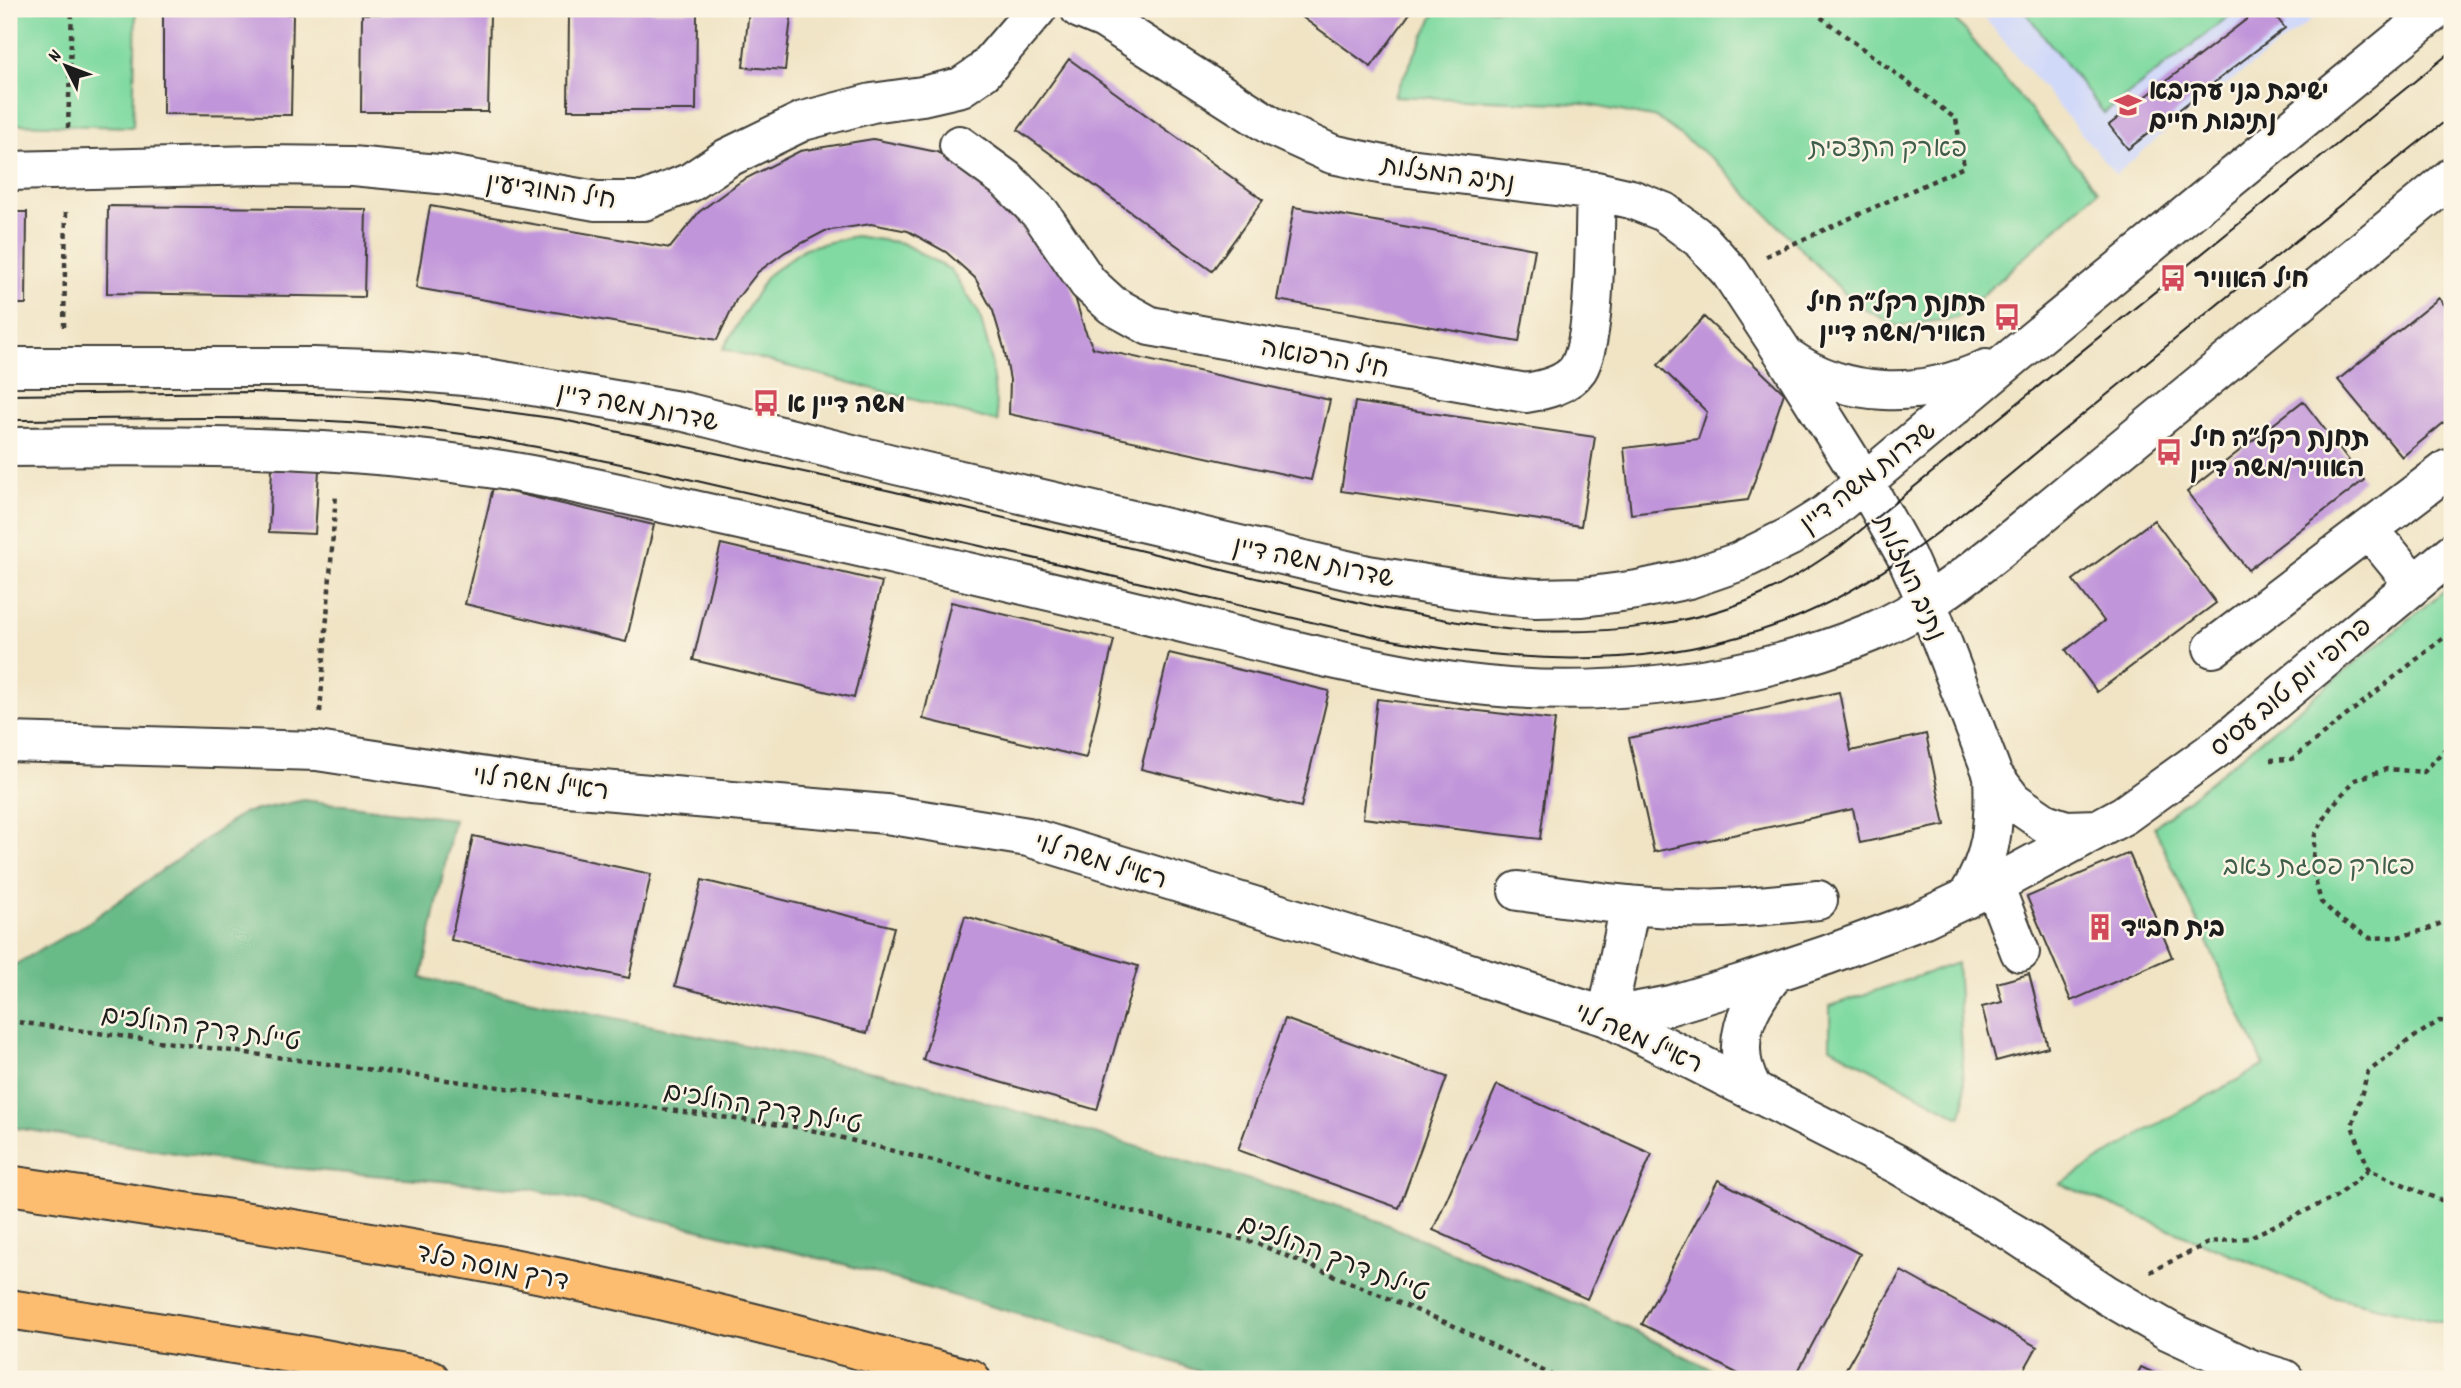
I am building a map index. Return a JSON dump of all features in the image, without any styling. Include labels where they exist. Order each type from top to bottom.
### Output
[{"type":"highway","name":"דרך מוסה פלד","points":[[9,1185],[318,1233],[565,1279],[760,1323],[971,1379]]},
{"type":"highway","points":[[9,1309],[297,1354],[430,1379]]},
{"type":"street","name":"חיל המודיעין","points":[[9,171],[258,165],[352,166],[449,175],[596,201],[644,201],[691,182],[727,158],[803,121],[872,103],[961,87],[983,72],[1037,9]]},
{"type":"street","name":"נתיב המזלות","points":[[1080,9],[1104,19],[1273,127],[1332,154],[1453,176],[1596,191],[1631,199],[1664,212],[1700,239],[1730,272],[1784,354],[1865,483],[1906,556],[1927,603],[1993,775],[2013,801],[2045,823],[2066,830],[2111,822]]},
{"type":"street","name":"שדרות משה דיין","points":[[9,367],[313,367],[398,370],[486,378],[685,412],[896,465],[1368,575],[1490,594],[1536,598],[1583,597],[1637,590],[1689,579],[1738,562],[1789,537],[1826,514],[2437,9]]},
{"type":"street","name":"חיל הרפואה","points":[[959,145],[1007,180],[1041,215],[1088,283],[1112,305],[1150,326],[1526,393],[1552,389],[1578,370],[1590,336],[1596,191]]},
{"type":"street","points":[[9,447],[220,446],[339,450],[503,470],[853,544],[1358,664],[1449,681],[1504,687],[1643,687],[1703,679],[1830,648],[1876,631],[1927,603],[1963,579],[2452,177]]},
{"type":"street","name":"נתיב המזלות","points":[[1784,354],[1807,371],[1832,382],[1862,389],[1899,391],[1937,386],[1973,375],[2013,357]]},
{"type":"street","points":[[2213,648],[2448,469]]},
{"type":"street","points":[[2369,529],[2414,583]]},
{"type":"street","name":"פרופ' יום טוב עסיס","points":[[1607,1017],[1671,1005],[1776,972],[1916,922],[1980,892],[2111,822],[2220,746],[2452,553]]},
{"type":"street","name":"רא\"ל משה לוי","points":[[9,742],[317,751],[532,783],[886,814],[1028,837],[1607,1017],[1897,1164],[2015,1234],[2107,1295]]},
{"type":"street","name":"נתיב המזלות","points":[[1980,892],[1980,878],[1989,852],[1995,816],[1993,775]]},
{"type":"street","points":[[1518,891],[1678,908],[1742,908],[1818,900]]},
{"type":"street","points":[[1980,892],[2020,952]]},
{"type":"street","points":[[1607,1017],[1630,905]]},
{"type":"street","points":[[1752,1089],[1744,1074],[1741,1049],[1745,1019],[1758,993],[1776,972]]},
{"type":"street","points":[[2107,1295],[2169,1331],[2251,1369],[2284,1379]]},
{"type":"path","points":[[1730,272],[1964,167],[1956,119],[1810,9]]},
{"type":"path","points":[[317,751],[339,450]]},
{"type":"path","points":[[2220,746],[2255,761],[2292,759],[2452,631]]},
{"type":"path","points":[[2452,728],[2446,748],[2424,772],[2388,769],[2355,780],[2331,807],[2315,835],[2312,868],[2321,902],[2342,921],[2370,938],[2398,937],[2428,929],[2452,918]]},
{"type":"path","name":"טיילת דרך ההולכים","points":[[9,1021],[803,1128],[1256,1243],[1452,1325],[1559,1379]]},
{"type":"path","points":[[2452,1022],[2439,1021],[2368,1072],[2352,1126],[2369,1170],[2440,1200],[2452,1196]]},
{"type":"path","points":[[2107,1295],[2210,1242],[2248,1238],[2292,1218],[2335,1197],[2369,1170]]},
{"type":"shaded area","name":"ישיבת בני עקיבא נתיבות חיים","points":[[1977,9],[2326,9],[2169,128],[2116,175]]},
{"type":"green space","points":[[9,9],[136,9],[133,127],[9,124]]},
{"type":"green space","name":"פארק התצפית","points":[[1437,9],[1947,9],[2098,191],[1957,318],[1898,326],[1856,305],[1715,161],[1657,118],[1583,104],[1394,96]]},
{"type":"green space","points":[[2023,9],[2238,9],[2104,113]]},
{"type":"green space","points":[[855,236],[902,243],[951,270],[979,313],[990,353],[998,422],[723,349],[767,276],[805,248]]},
{"type":"green space","name":"פארק פסגת זאב","points":[[2452,584],[2452,1324],[2332,1296],[2060,1184],[2154,1126],[2264,1065],[2154,827]]},
{"type":"green space","points":[[304,800],[454,819],[422,978],[908,1079],[1352,1210],[1600,1314],[1731,1379],[1219,1379],[1126,1345],[843,1264],[532,1189],[245,1164],[9,1127],[9,968],[89,922],[243,813]]},
{"type":"green space","points":[[1957,963],[1965,1102],[1960,1117],[1830,1047],[1830,1006]]},
{"type":"building","points":[[749,9],[792,9],[785,70],[743,67]]},
{"type":"building","points":[[1291,9],[1413,9],[1371,67]]},
{"type":"building","points":[[2260,9],[2270,9],[2285,28],[2128,149],[2109,125]]},
{"type":"building","points":[[569,11],[697,11],[696,110],[568,110]]},
{"type":"building","points":[[163,13],[293,14],[291,115],[163,114]]},
{"type":"building","points":[[362,14],[490,14],[488,112],[361,112]]},
{"type":"building","points":[[1069,59],[1263,200],[1212,271],[1018,130]]},
{"type":"building","points":[[873,139],[937,152],[995,184],[1070,280],[1084,328],[1093,348],[1330,400],[1311,480],[1009,414],[1010,380],[1004,348],[993,311],[975,278],[946,252],[908,231],[871,224],[825,231],[785,252],[758,272],[736,300],[717,340],[416,288],[430,206],[670,248],[699,212],[741,181],[800,151]]},
{"type":"building","points":[[108,206],[366,209],[364,297],[107,293]]},
{"type":"building","points":[[1294,207],[1535,249],[1519,342],[1277,300]]},
{"type":"building","points":[[9,212],[27,212],[26,304],[9,304]]},
{"type":"building","points":[[2439,298],[2452,314],[2452,416],[2402,457],[2338,380]]},
{"type":"building","points":[[1704,317],[1784,393],[1748,500],[1631,514],[1624,448],[1698,439],[1707,412],[1658,365]]},
{"type":"building","points":[[2303,401],[2364,480],[2248,570],[2187,492]]},
{"type":"building","points":[[1355,402],[1595,437],[1581,526],[1341,491]]},
{"type":"building","points":[[272,468],[319,470],[315,534],[269,532]]},
{"type":"building","points":[[493,488],[654,525],[626,642],[465,604]]},
{"type":"building","points":[[2154,520],[2216,603],[2097,692],[2066,650],[2104,621],[2073,580]]},
{"type":"building","points":[[721,544],[882,582],[854,698],[693,660]]},
{"type":"building","points":[[951,602],[1114,640],[1086,758],[923,719]]},
{"type":"building","points":[[1169,653],[1329,691],[1301,807],[1141,769]]},
{"type":"building","points":[[1839,692],[1851,751],[1926,734],[1945,825],[1860,843],[1853,809],[1654,852],[1629,738]]},
{"type":"building","points":[[1377,699],[1555,720],[1540,839],[1363,818]]},
{"type":"building","points":[[473,836],[651,874],[629,978],[451,940]]},
{"type":"building","name":"בית חב\"ד","points":[[2129,853],[2172,957],[2071,1001],[2027,897]]},
{"type":"building","points":[[702,880],[894,927],[867,1033],[675,986]]},
{"type":"building","points":[[965,916],[1138,966],[1097,1110],[923,1060]]},
{"type":"building","points":[[2029,974],[2048,1047],[1996,1061],[1982,1007],[2002,1002],[1997,983]]},
{"type":"building","points":[[1285,1019],[1447,1077],[1399,1208],[1238,1150]]},
{"type":"building","points":[[1497,1085],[1652,1154],[1587,1299],[1433,1230]]},
{"type":"building","points":[[1718,1180],[1860,1254],[1794,1379],[1748,1379],[1642,1324]]},
{"type":"building","points":[[1901,1271],[2037,1347],[2019,1379],[1840,1379]]},
{"type":"building","points":[[2141,1367],[2167,1379],[2135,1379]]},
{"type":"tram line","points":[[9,395],[252,392],[343,395],[412,399],[559,419],[891,491],[1386,609],[1515,630],[1593,631],[1656,625],[1687,619],[1746,601],[1773,589],[1840,547],[2452,51]]},
{"type":"tram line","points":[[9,420],[274,419],[379,424],[458,433],[636,467],[1381,638],[1476,653],[1524,657],[1618,657],[1665,652],[1712,644],[1759,631],[1845,594],[1886,569],[1962,514],[2452,116]]},
{"type":"place","name":"ישיבת בני עקיבא נתיבות חיים","points":[[2128,105]]},
{"type":"place","name":"חיל האוויר","points":[[2173,278]]},
{"type":"place","name":"תחנת רקל״ה חיל האויר/משה דיין","points":[[2007,317]]},
{"type":"place","name":"משה דיין א","points":[[766,403]]},
{"type":"place","name":"תחנת רקל״ה חיל האוויר/משה דיין","points":[[2169,452]]},
{"type":"place","name":"בית חב\"ד","points":[[2100,927]]}]
